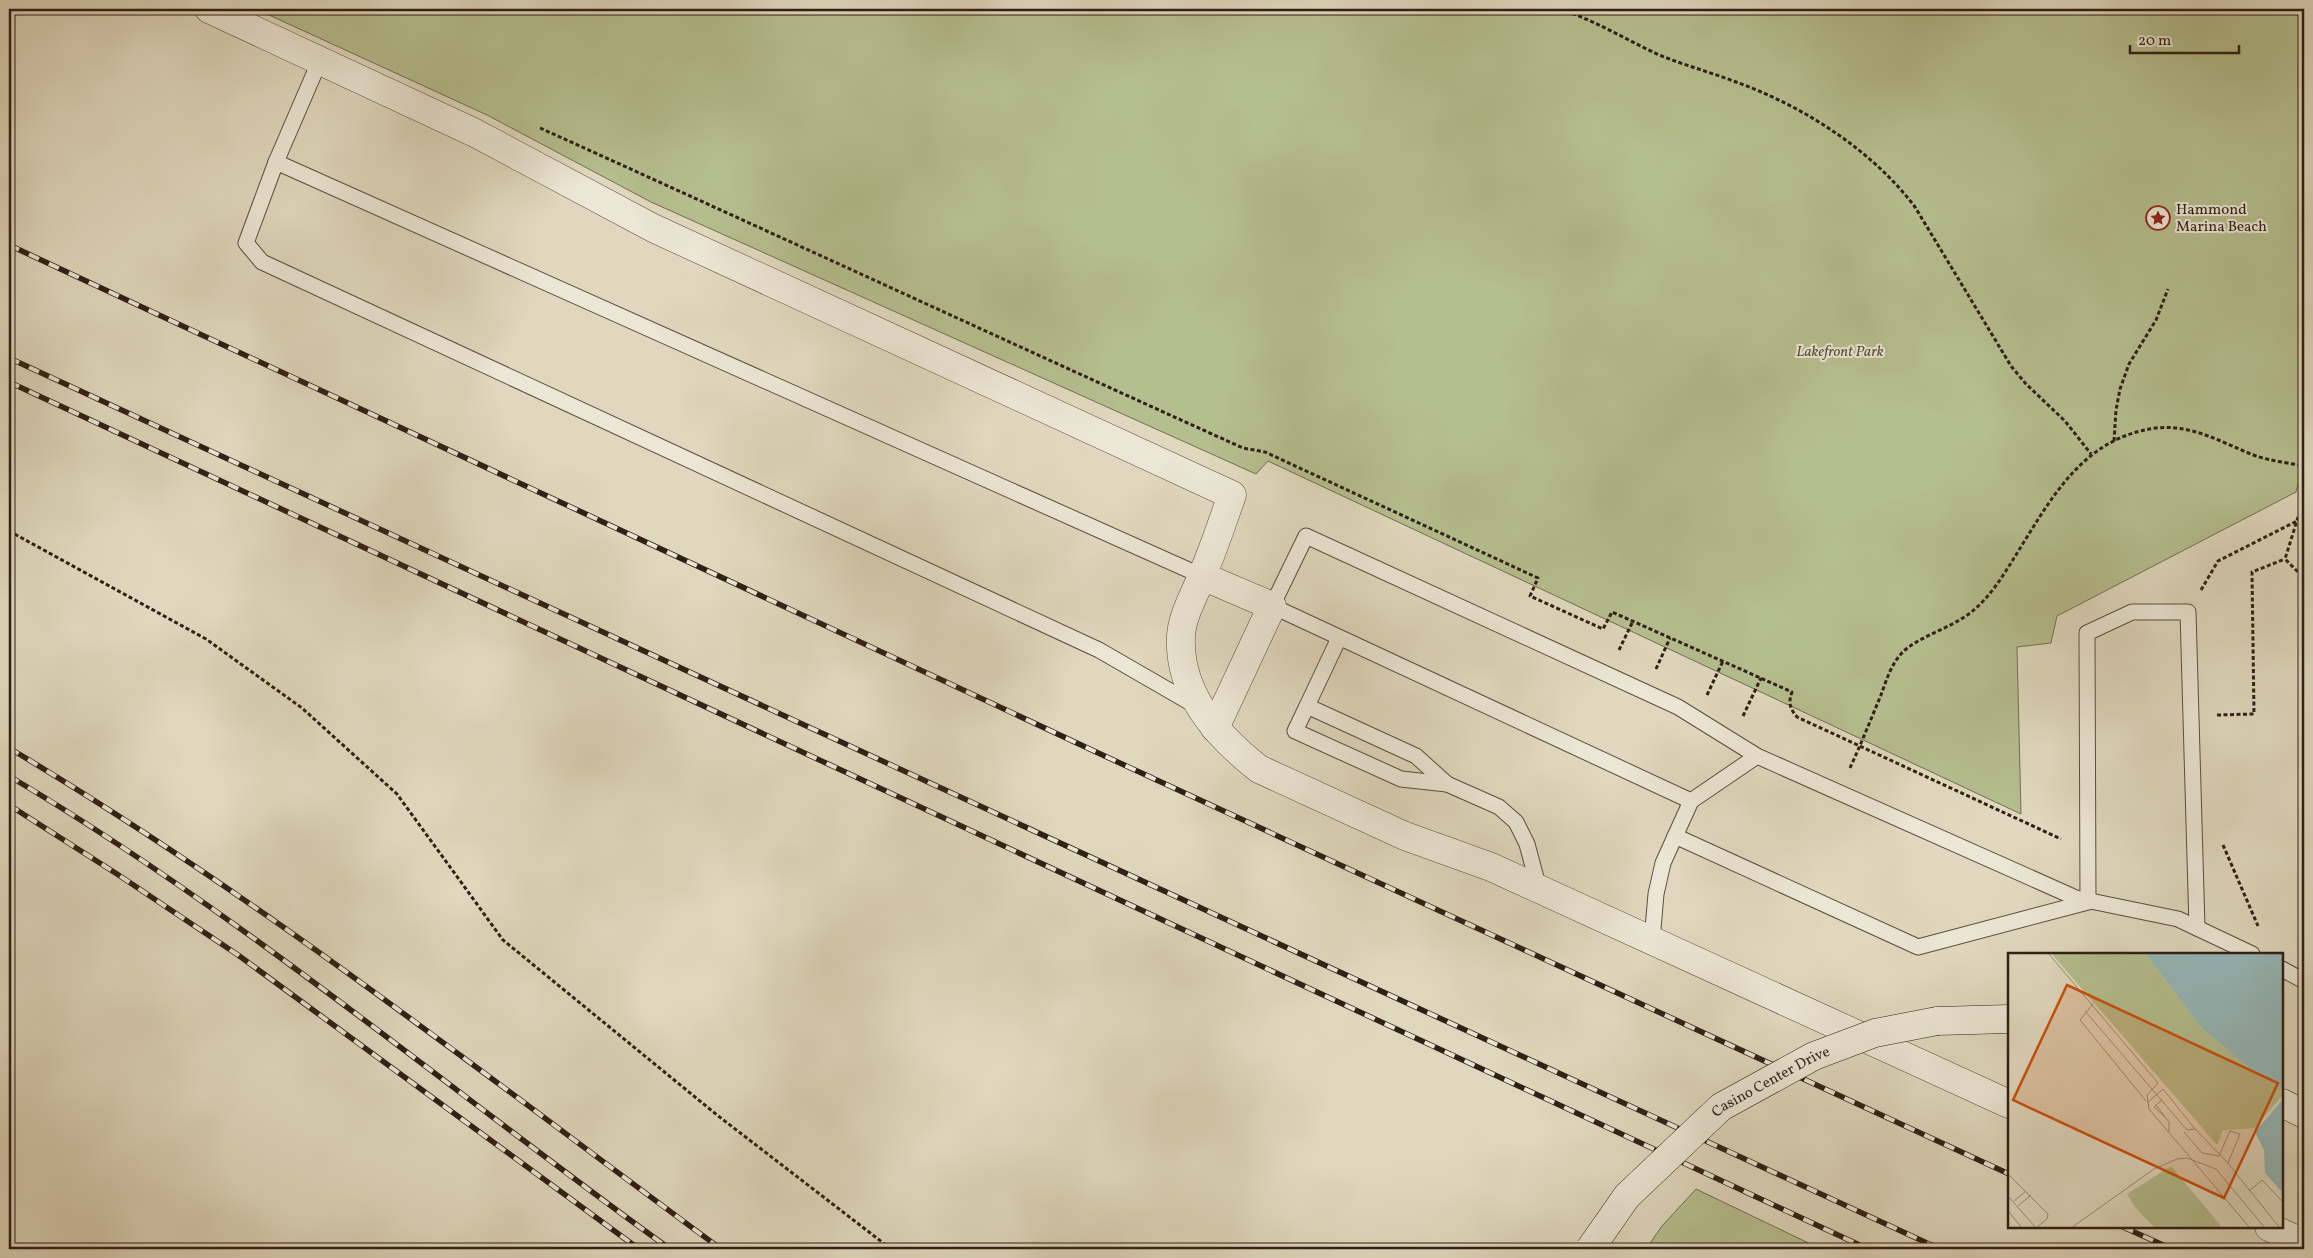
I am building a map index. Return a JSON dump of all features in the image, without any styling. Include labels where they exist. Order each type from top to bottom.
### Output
[{"type":"street","points":[[209,9],[475,133],[652,228],[1232,495],[1181,634],[1182,658],[1188,684],[1207,718],[1227,743],[1259,768],[1405,836],[1491,867],[2008,1104]]},
{"type":"street","points":[[1202,576],[1272,606],[1207,718]]},
{"type":"street","name":"Casino Center Drive","points":[[1590,1249],[1626,1196],[1721,1107],[1814,1056],[1876,1033],[1937,1021],[2008,1019]]},
{"type":"street","points":[[2283,1104],[2304,1114]]},
{"type":"street","points":[[2271,1228],[2304,1243]]},
{"type":"lane","points":[[320,60],[276,162],[246,243],[262,262],[1099,650],[1207,718]]},
{"type":"lane","points":[[276,162],[1202,576]]},
{"type":"lane","points":[[1691,801],[1272,606],[1306,536],[1646,692],[1696,718],[1758,756],[1839,792],[2088,902],[2178,919],[2250,953]]},
{"type":"lane","points":[[2088,902],[2087,633],[2132,612],[2188,612],[2197,928]]},
{"type":"lane","points":[[1339,638],[1295,730],[1401,779],[1448,784],[1499,806],[1516,822],[1527,844],[1539,889]]},
{"type":"lane","points":[[1307,706],[1416,756],[1448,784]]},
{"type":"lane","points":[[1652,940],[1653,916],[1663,863],[1691,801],[1758,756]]},
{"type":"lane","points":[[1675,836],[1918,947],[2088,902]]},
{"type":"lane","points":[[2283,970],[2304,981]]},
{"type":"path","points":[[1560,9],[1658,54],[1772,96],[1838,136],[1881,169],[1901,189],[1915,207],[2011,366],[2026,384],[2065,421],[2091,454]]},
{"type":"path","points":[[538,127],[740,218],[872,281],[1243,448],[1265,452],[1538,578],[1530,596],[1603,629],[1612,612],[1792,692],[1789,699],[1791,710],[1797,717],[2088,852]]},
{"type":"path","points":[[2114,441],[2120,388],[2129,364],[2156,320],[2168,289]]},
{"type":"path","points":[[1839,792],[1890,671],[1901,654],[1918,642],[1960,620],[1987,597],[2051,498],[2075,469],[2091,454],[2114,441],[2134,433],[2175,427],[2191,430],[2258,456],[2304,466]]},
{"type":"path","points":[[2216,725],[2216,715],[2254,714],[2252,572],[2285,558],[2304,498]]},
{"type":"path","points":[[2188,612],[2218,561],[2297,521]]},
{"type":"path","points":[[9,531],[206,638],[302,708],[398,794],[503,940],[717,1115],[891,1249]]},
{"type":"path","points":[[2285,558],[2304,578]]},
{"type":"path","points":[[1607,674],[1632,621]]},
{"type":"path","points":[[1646,692],[1670,638]]},
{"type":"path","points":[[1696,718],[1723,661]]},
{"type":"path","points":[[1732,740],[1761,678]]},
{"type":"path","points":[[2220,840],[2261,933]]},
{"type":"green space","name":"Lakefront Park","points":[[256,9],[2304,9],[2304,461],[2296,492],[2057,616],[2051,643],[2017,647],[2021,814],[1268,461],[1256,474],[651,202],[487,115]]},
{"type":"green space","points":[[1696,1189],[1821,1249],[1646,1249],[1662,1226]]},
{"type":"railway","points":[[9,245],[1109,758],[2008,1174]]},
{"type":"railway","points":[[9,358],[1940,1249]]},
{"type":"railway","points":[[9,382],[1868,1249]]},
{"type":"railway","points":[[9,748],[101,805],[282,926],[459,1054],[721,1249]]},
{"type":"railway","points":[[9,776],[95,829],[263,945],[670,1249]]},
{"type":"railway","points":[[9,805],[238,955],[639,1249]]},
{"type":"railway","points":[[2125,1228],[2172,1249]]},
{"type":"place","name":"Hammond Marina Beach","points":[[2158,218]]}]
